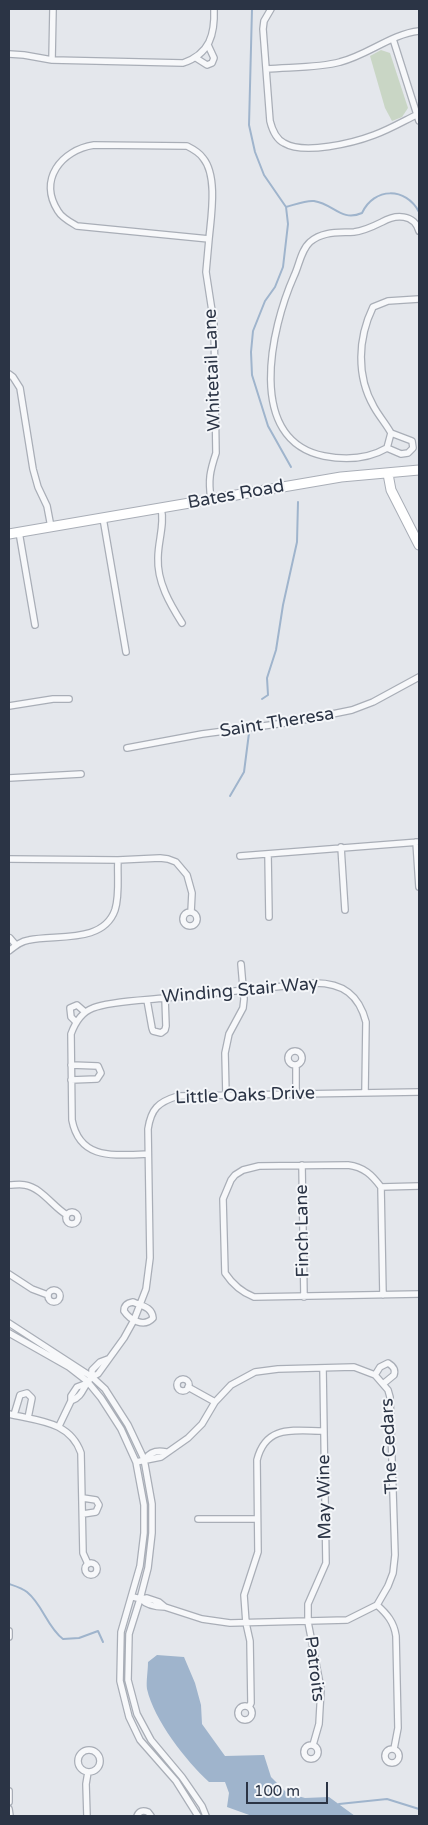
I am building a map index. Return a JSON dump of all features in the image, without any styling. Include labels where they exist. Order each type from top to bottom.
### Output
[{"type":"street","points":[[52,60],[53,9]]},
{"type":"street","points":[[9,54],[52,60],[183,63],[196,58],[208,45],[214,32],[214,9]]},
{"type":"street","points":[[270,9],[264,21],[263,29],[272,128],[279,140],[290,146],[300,148],[349,142],[374,135],[416,115]]},
{"type":"street","points":[[267,69],[340,63],[360,56],[409,32],[419,32]]},
{"type":"street","points":[[393,39],[419,121]]},
{"type":"street","points":[[196,58],[207,65],[212,63],[214,58],[208,45]]},
{"type":"street","name":"Whitetail Lane","points":[[209,240],[77,226],[59,213],[53,201],[50,186],[53,174],[60,162],[81,147],[94,145],[187,146],[204,159],[210,170],[212,183],[209,240],[206,272],[214,324],[216,453],[209,473],[208,483],[211,499]]},
{"type":"street","points":[[392,433],[387,448],[376,454],[353,458],[333,458],[316,455],[298,446],[285,434],[277,419],[272,400],[271,362],[286,295],[301,256],[309,243],[322,235],[355,232],[397,216],[408,218],[417,225],[419,231]]},
{"type":"street","points":[[387,448],[401,454],[408,453],[413,448],[412,441],[392,433],[374,408],[365,388],[361,365],[361,341],[366,321],[373,307],[388,301],[419,299]]},
{"type":"street","points":[[9,374],[20,388],[33,469],[38,487],[47,506],[51,527]]},
{"type":"street","name":"Bates Road","points":[[9,534],[362,474],[388,474],[419,470]]},
{"type":"street","points":[[388,474],[391,490],[419,545]]},
{"type":"street","points":[[161,508],[163,516],[158,559],[161,579],[168,600],[182,623]]},
{"type":"street","points":[[103,518],[126,652]]},
{"type":"street","points":[[19,532],[35,625]]},
{"type":"street","name":"Saint Theresa","points":[[127,748],[352,710],[365,706],[419,678]]},
{"type":"street","points":[[9,706],[53,699],[69,699]]},
{"type":"street","points":[[9,778],[81,774]]},
{"type":"street","points":[[240,856],[418,842],[419,887]]},
{"type":"street","points":[[341,847],[345,910]]},
{"type":"street","points":[[268,854],[269,917]]},
{"type":"street","points":[[9,859],[118,860],[160,858],[176,862],[187,875],[192,893],[191,912]]},
{"type":"street","points":[[9,951],[16,945],[29,940],[86,934],[104,926],[111,919],[115,910],[118,860]]},
{"type":"street","points":[[10,938],[16,945]]},
{"type":"street","points":[[226,1095],[224,1054],[229,1034],[242,1008],[244,990],[241,964]]},
{"type":"street","name":"Winding Stair Way","points":[[148,1154],[104,1154],[86,1147],[81,1142],[74,1128],[71,1080],[72,1034],[76,1022],[85,1012],[100,1005],[325,983],[343,988],[360,1004],[366,1022],[365,1092]]},
{"type":"street","points":[[147,1000],[153,1031],[161,1033],[165,1030],[166,1026],[165,998]]},
{"type":"street","name":"Winding Stair Way","points":[[76,1022],[71,1017],[70,1008],[77,1005],[85,1012]]},
{"type":"street","points":[[71,1065],[98,1066],[101,1073],[97,1079],[71,1080]]},
{"type":"street","points":[[296,1065],[296,1094]]},
{"type":"street","name":"Little Oaks Drive","points":[[59,1426],[71,1401],[77,1399],[89,1380],[98,1374],[124,1338],[141,1306],[146,1289],[150,1258],[148,1154],[150,1118],[157,1106],[166,1099],[178,1096],[419,1092]]},
{"type":"street","points":[[383,1294],[381,1187],[373,1177],[358,1166],[348,1165],[259,1166],[243,1170],[230,1180],[223,1199],[225,1273],[230,1281],[244,1293],[254,1297],[419,1294]]},
{"type":"street","name":"Finch Lane","points":[[302,1166],[304,1297]]},
{"type":"street","points":[[9,1185],[26,1185],[38,1190],[54,1207],[67,1215]]},
{"type":"street","points":[[381,1187],[419,1186]]},
{"type":"street","points":[[9,1274],[32,1289],[48,1295]]},
{"type":"street","points":[[133,1302],[141,1306],[149,1308],[152,1312],[153,1318],[149,1322],[145,1323],[134,1320],[124,1311],[128,1303],[133,1302]]},
{"type":"street","points":[[9,1324],[89,1380],[121,1429],[136,1462],[144,1505],[144,1532],[140,1566],[121,1632],[120,1681],[129,1717],[140,1740],[176,1781],[198,1816]]},
{"type":"street","points":[[9,1333],[104,1389],[128,1425],[144,1459],[152,1504],[152,1533],[148,1568],[141,1599],[128,1634],[128,1680],[137,1714],[151,1740],[182,1777],[202,1806],[206,1816]]},
{"type":"street","points":[[375,1375],[384,1364],[388,1363],[392,1366],[394,1375],[383,1384]]},
{"type":"street","name":"The Cedars","points":[[136,1462],[161,1457],[188,1438],[202,1424],[215,1402],[231,1385],[255,1372],[278,1369],[354,1367],[375,1375],[388,1390],[390,1397],[395,1555],[393,1573],[377,1605]]},
{"type":"street","name":"May Wine","points":[[308,1622],[308,1604],[326,1563],[323,1368]]},
{"type":"street","points":[[188,1387],[215,1402]]},
{"type":"street","points":[[28,1418],[32,1398],[28,1393],[20,1394],[12,1415],[59,1426],[78,1443],[81,1453],[84,1553],[88,1564]]},
{"type":"street","points":[[249,1707],[251,1704],[252,1661],[244,1595],[258,1552],[257,1460],[264,1442],[272,1435],[283,1432],[324,1430]]},
{"type":"street","points":[[83,1498],[96,1500],[99,1505],[96,1512],[83,1514]]},
{"type":"street","points":[[198,1520],[257,1518]]},
{"type":"street","points":[[132,1596],[141,1599],[144,1603],[230,1624],[347,1620],[377,1605],[395,1627],[398,1728],[394,1749]]},
{"type":"street","name":"Patroits","points":[[308,1622],[321,1689],[319,1724],[313,1745]]},
{"type":"street","points":[[9,1631],[9,1637]]},
{"type":"street","points":[[87,1816],[86,1784],[88,1772]]},
{"type":"street","points":[[9,1791],[9,1802]]},
{"type":"street","points":[[9,1809],[10,1816]]},
{"type":"street","points":[[137,1816],[140,1812],[144,1811],[148,1812],[151,1816]]},
{"type":"green space","points":[[381,50],[390,53],[408,108],[402,117],[392,121],[385,108],[370,56]]},
{"type":"water","points":[[157,1655],[184,1657],[195,1683],[201,1705],[202,1724],[225,1756],[264,1755],[271,1777],[287,1793],[305,1798],[329,1797],[355,1816],[252,1816],[227,1807],[229,1793],[225,1782],[209,1782],[181,1752],[156,1714],[147,1689],[147,1683],[148,1662]]},
{"type":"waterway","points":[[252,9],[249,125],[255,152],[264,175],[286,207],[288,224],[283,267],[275,287],[265,301],[253,331],[251,352],[252,375],[268,426],[291,467]]},
{"type":"waterway","points":[[286,207],[314,201],[327,205],[343,214],[355,215],[362,213],[367,204],[374,198],[390,193],[406,198],[419,212]]},
{"type":"waterway","points":[[262,699],[268,695],[267,678],[276,650],[283,605],[297,542],[298,502]]},
{"type":"waterway","points":[[230,796],[244,772],[249,733]]},
{"type":"waterway","points":[[9,1584],[23,1589],[32,1597],[53,1628],[63,1639],[79,1638],[98,1631],[103,1642]]},
{"type":"waterway","points":[[339,1804],[387,1799],[419,1809]]}]
